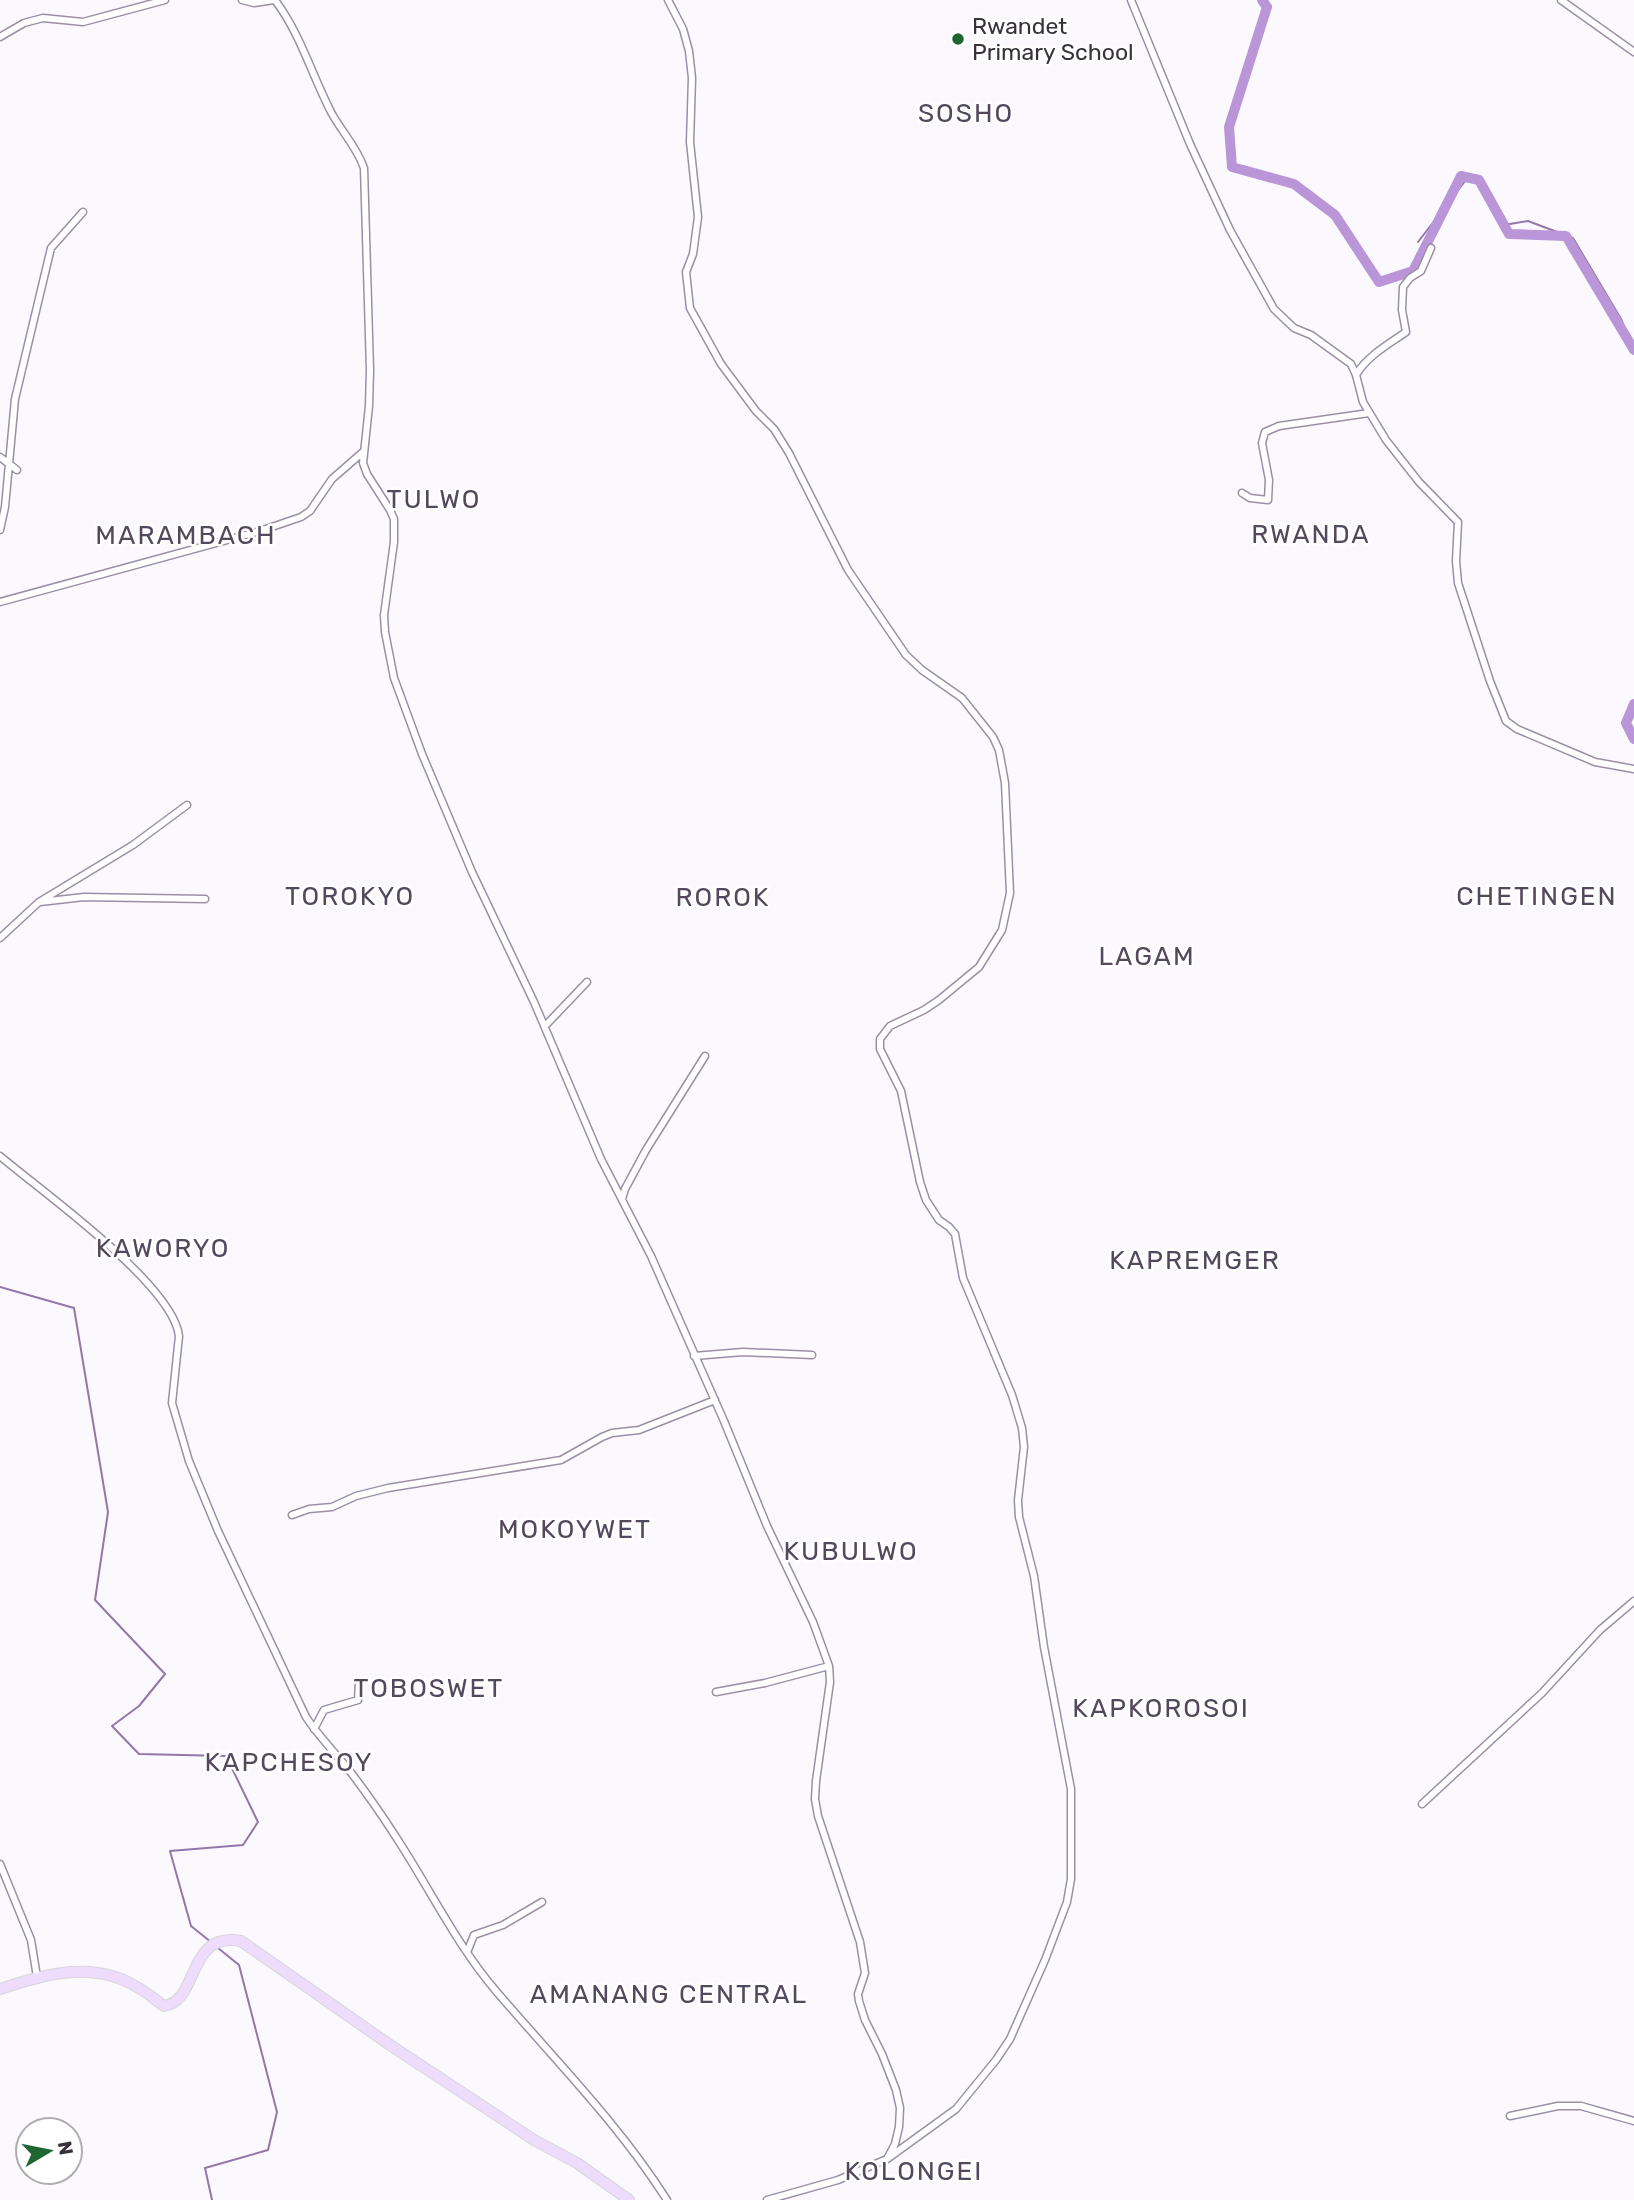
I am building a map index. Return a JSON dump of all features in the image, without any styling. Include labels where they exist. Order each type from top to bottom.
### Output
[{"type":"main road","points":[[0,1989],[37,1977],[88,1970],[136,1985],[164,2006],[170,2005],[179,1999],[208,1948],[221,1941],[241,1941],[390,2045],[534,2140],[577,2163],[629,2200]]},
{"type":"street","points":[[0,37],[24,23],[43,18],[83,22],[165,0]]},
{"type":"street","points":[[242,0],[254,3],[274,0],[291,22],[332,115],[355,148],[364,168],[370,370],[363,463],[394,519],[394,542],[384,615],[394,678],[422,754],[472,872],[545,1026],[601,1159],[651,1256],[767,1526],[802,1597],[829,1665],[829,1702],[815,1799],[831,1861],[863,1955],[865,1973],[858,1994],[860,2009],[882,2054],[900,2108],[895,2144],[887,2159]]},
{"type":"street","points":[[668,0],[683,29],[692,78],[690,142],[698,217],[693,254],[687,272],[690,308],[721,364],[756,411],[774,429],[789,453],[848,570],[906,655],[922,670],[962,698],[993,737],[999,750],[1005,783],[1010,893],[1002,930],[979,967],[939,1000],[890,1026],[883,1032],[880,1049],[901,1091],[926,1201],[939,1220],[954,1234],[962,1278],[1012,1395],[1022,1428],[1024,1447],[1018,1508],[1034,1576],[1044,1647],[1071,1789],[1071,1879],[1067,1902],[1010,2039],[996,2060],[956,2109],[887,2159],[838,2180],[767,2200]]},
{"type":"street","points":[[1131,0],[1190,144],[1230,230],[1274,309],[1294,328],[1311,335],[1352,364],[1369,413],[1419,482],[1458,522],[1458,583],[1506,721],[1517,729],[1595,762],[1634,769]]},
{"type":"street","points":[[1561,0],[1634,52]]},
{"type":"street","points":[[0,530],[5,507],[15,399],[51,248],[83,212]]},
{"type":"street","points":[[1356,374],[1380,349],[1406,332],[1402,310],[1403,287],[1421,271],[1431,248]]},
{"type":"street","points":[[1242,493],[1250,498],[1268,500],[1269,480],[1262,443],[1265,432],[1279,426],[1369,413]]},
{"type":"street","points":[[0,602],[260,531],[301,517],[310,511],[332,479],[363,452]]},
{"type":"street","points":[[0,457],[17,470]]},
{"type":"street","points":[[0,938],[38,902],[133,845],[187,805]]},
{"type":"street","points":[[38,902],[84,897],[205,900]]},
{"type":"street","points":[[545,1026],[587,982]]},
{"type":"street","points":[[622,1199],[646,1150],[705,1056]]},
{"type":"street","points":[[0,1156],[93,1231],[143,1278],[170,1310],[178,1326],[179,1336],[172,1403],[189,1461],[218,1531],[293,1692],[314,1730],[347,1767],[392,1830],[494,1989],[626,2139],[667,2200]]},
{"type":"street","points":[[694,1356],[743,1352],[812,1355]]},
{"type":"street","points":[[292,1515],[309,1509],[332,1507],[356,1496],[388,1488],[561,1460],[602,1437],[639,1430],[715,1401]]},
{"type":"street","points":[[1422,1804],[1542,1693],[1600,1630],[1634,1601]]},
{"type":"street","points":[[716,1692],[765,1683],[829,1665]]},
{"type":"street","points":[[314,1730],[324,1710],[358,1700],[359,1682]]},
{"type":"street","points":[[0,1864],[31,1940],[37,1977]]},
{"type":"street","points":[[468,1950],[474,1936],[503,1925],[542,1902]]},
{"type":"street","points":[[1510,2116],[1558,2106],[1581,2106],[1634,2121]]},
{"type":"waterway","points":[[1262,0],[1267,7],[1229,127],[1232,167],[1294,184],[1335,215],[1379,282],[1413,271],[1461,176],[1479,180],[1509,234],[1566,236],[1634,350]]},
{"type":"waterway","points":[[1418,242],[1469,176],[1478,184],[1504,225],[1528,221],[1573,238],[1621,319],[1634,350]]},
{"type":"waterway","points":[[1634,704],[1626,723],[1634,739]]},
{"type":"waterway","points":[[0,1287],[74,1308],[108,1512],[95,1600],[165,1674],[139,1706],[112,1726],[139,1754],[226,1756],[258,1822],[243,1845],[170,1851],[191,1926],[211,1942]]},
{"type":"waterway","points":[[212,2200],[205,2168],[268,2150],[277,2112],[239,1965],[218,1948]]},
{"type":"place","name":"Rwandet Primary School","points":[[958,39]]},
{"type":"district","name":"SOSHO","points":[[966,113]]},
{"type":"district","name":"TULWO","points":[[434,499]]},
{"type":"district","name":"RWANDA","points":[[1311,534]]},
{"type":"district","name":"MARAMBACH","points":[[186,535]]},
{"type":"district","name":"TOROKYO","points":[[350,896]]},
{"type":"district","name":"CHETINGEN","points":[[1537,896]]},
{"type":"district","name":"ROROK","points":[[723,897]]},
{"type":"district","name":"LAGAM","points":[[1147,956]]},
{"type":"district","name":"KAWORYO","points":[[163,1248]]},
{"type":"district","name":"KAPREMGER","points":[[1195,1260]]},
{"type":"district","name":"MOKOYWET","points":[[575,1529]]},
{"type":"district","name":"KUBULWO","points":[[851,1551]]},
{"type":"district","name":"TOBOSWET","points":[[429,1688]]},
{"type":"district","name":"KAPKOROSOI","points":[[1161,1708]]},
{"type":"district","name":"KAPCHESOY","points":[[289,1762]]},
{"type":"district","name":"AMANANG CENTRAL","points":[[669,1994]]},
{"type":"district","name":"KOLONGEI","points":[[914,2171]]}]
